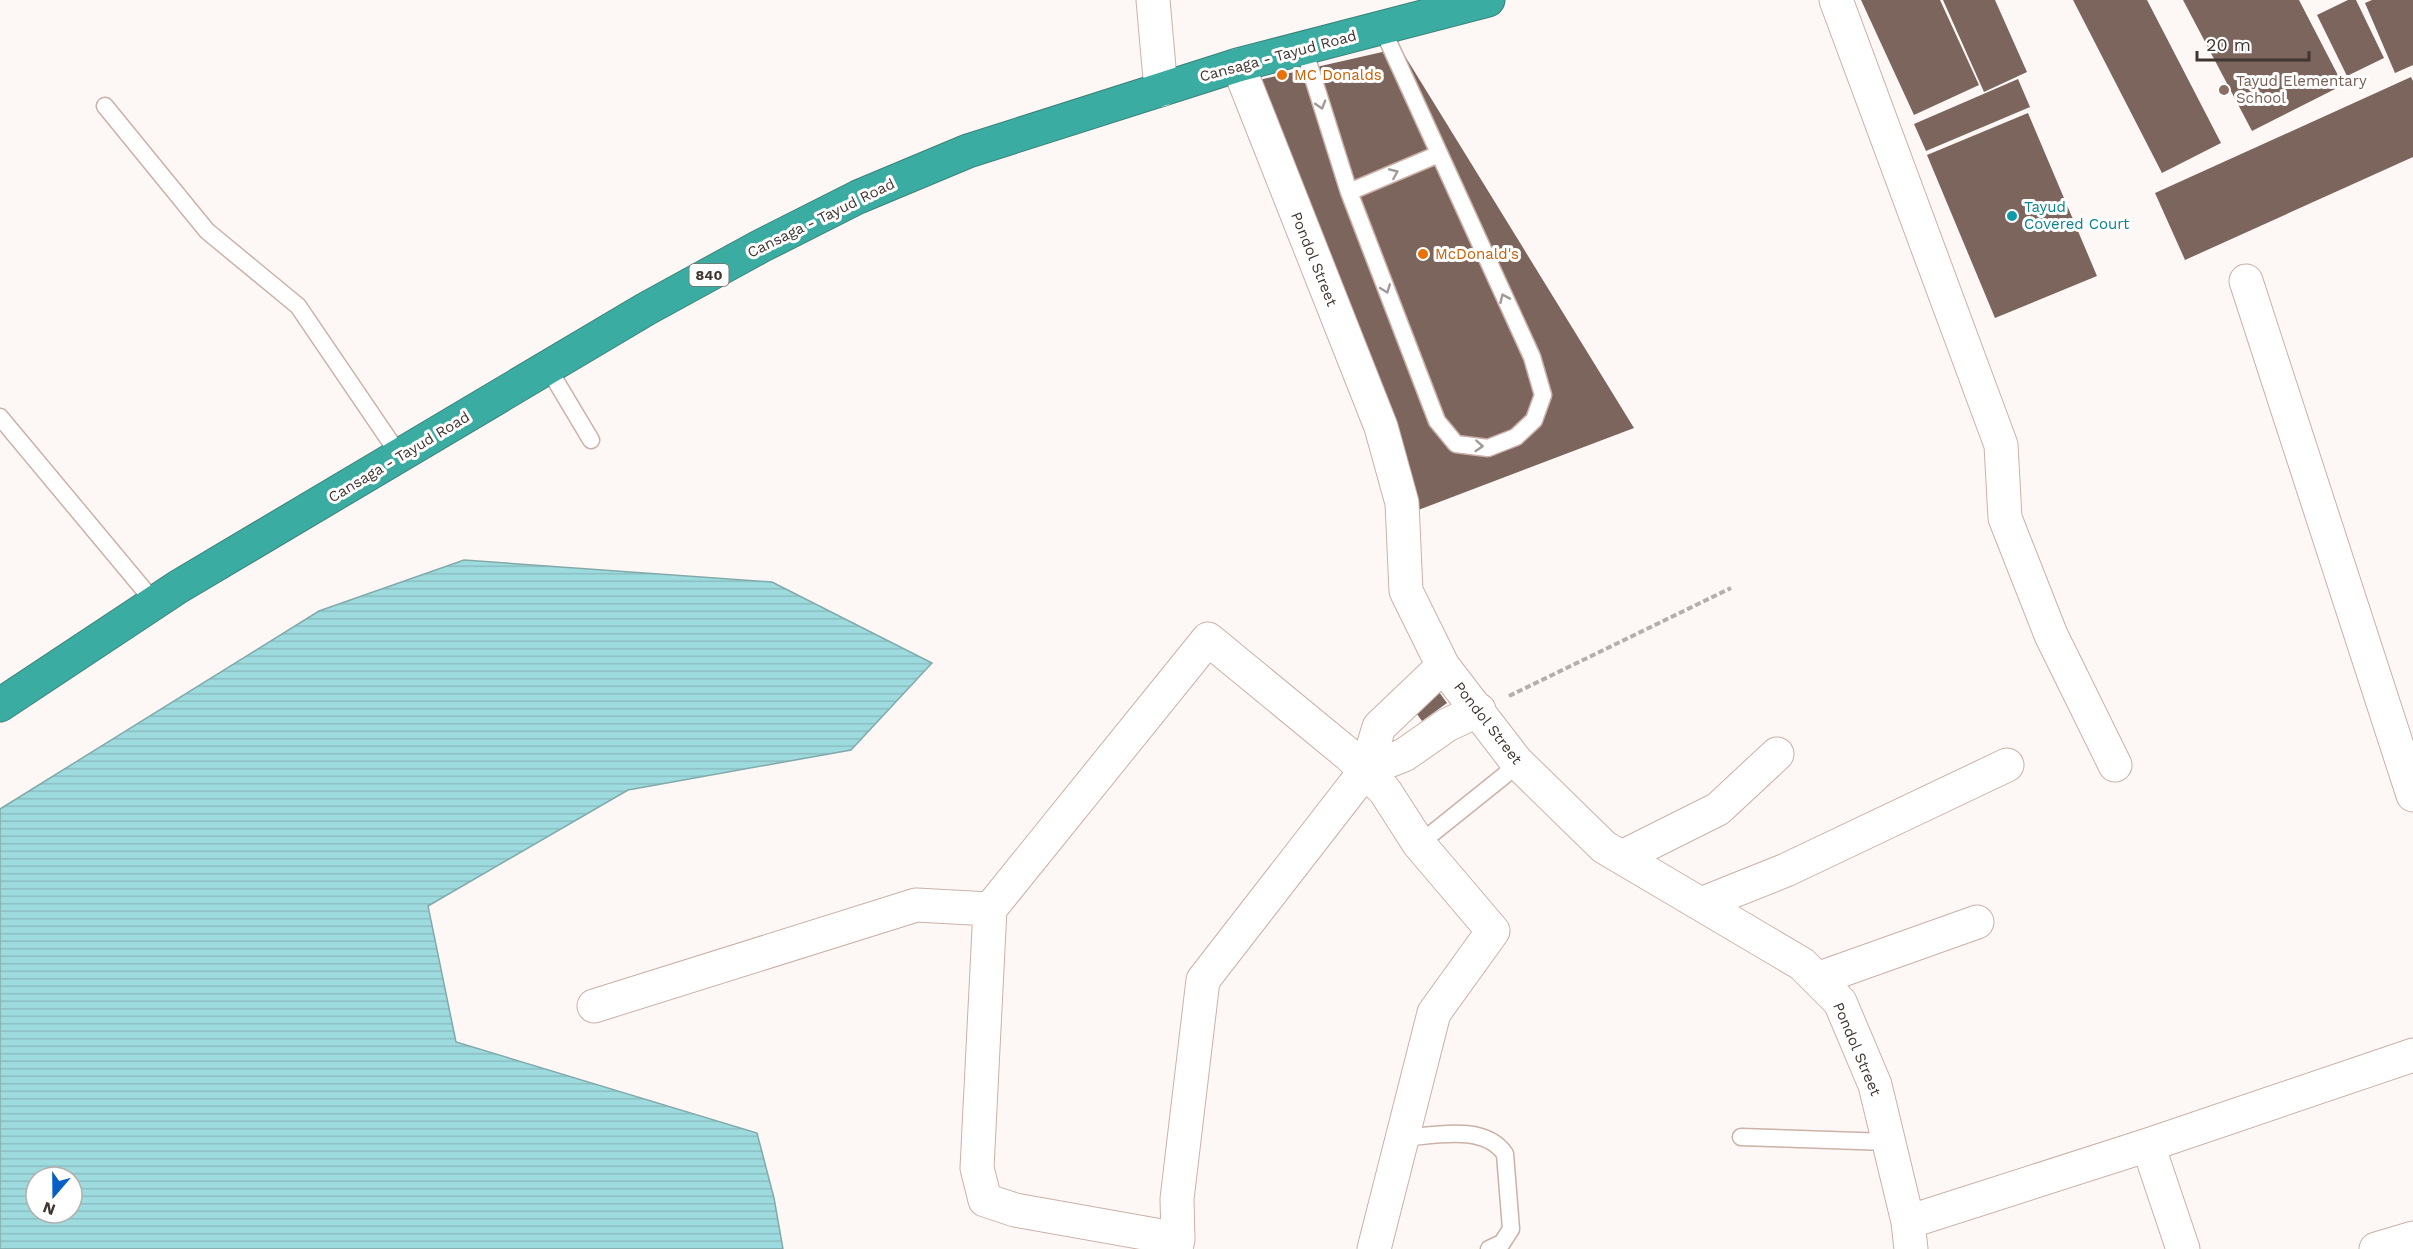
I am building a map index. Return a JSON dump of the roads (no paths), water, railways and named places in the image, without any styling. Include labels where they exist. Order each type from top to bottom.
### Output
[{"type":"highway","name":"Cansaga - Tayud Road","points":[[0,705],[154,603],[646,309],[858,197],[968,151],[1238,65],[1488,0]]},
{"type":"street","points":[[1153,0],[1161,90]]},
{"type":"street","points":[[1836,0],[2001,445],[2005,518],[2051,634],[2115,765]]},
{"type":"street","name":"Pondol Street","points":[[1238,65],[1381,427],[1402,503],[1406,591],[1443,666],[1516,761],[1604,847],[1802,964],[1840,1002],[1875,1085],[1910,1236]]},
{"type":"street","points":[[2246,281],[2413,795]]},
{"type":"street","points":[[1374,1249],[1434,1013],[1494,931],[1419,844],[1385,791],[1366,770],[1208,639],[990,909],[977,1168],[985,1200],[1015,1210],[1177,1244],[1177,1199],[1203,980],[1366,770],[1379,727],[1443,666]]},
{"type":"street","points":[[1366,770],[1404,755],[1447,725],[1479,710]]},
{"type":"street","points":[[1622,857],[1718,809],[1777,754]]},
{"type":"street","points":[[1701,904],[1786,870],[2007,765]]},
{"type":"street","points":[[594,1006],[916,905],[990,909]]},
{"type":"street","points":[[1816,979],[1977,922]]},
{"type":"street","points":[[1910,1236],[2148,1145],[2413,1055]]},
{"type":"street","points":[[2148,1145],[2183,1249]]},
{"type":"street","points":[[2376,1249],[2413,1238]]},
{"type":"lane","points":[[1304,49],[1349,192],[1437,421],[1456,444],[1488,448],[1516,437],[1534,420],[1543,395],[1532,357],[1382,28]]},
{"type":"lane","points":[[105,106],[207,231],[298,306],[400,456]]},
{"type":"lane","points":[[1349,192],[1439,154]]},
{"type":"lane","points":[[548,368],[591,440]]},
{"type":"lane","points":[[0,417],[154,603]]},
{"type":"lane","points":[[1419,844],[1505,775],[1516,761]]},
{"type":"lane","points":[[1401,1138],[1459,1134],[1488,1138],[1498,1144],[1505,1154],[1511,1229],[1502,1243],[1489,1249]]},
{"type":"lane","points":[[1741,1137],[1888,1142]]},
{"type":"water","points":[[464,560],[772,582],[932,663],[851,750],[628,790],[428,906],[456,1042],[757,1133],[774,1198],[783,1249],[0,1249],[0,809],[319,611]]},
{"type":"place","name":"MC Donalds","points":[[1282,75]]},
{"type":"place","name":"Tayud Elementary School","points":[[2224,90]]},
{"type":"place","name":"Tayud Covered Court","points":[[2012,216]]},
{"type":"place","name":"McDonald's","points":[[1423,254]]}]
